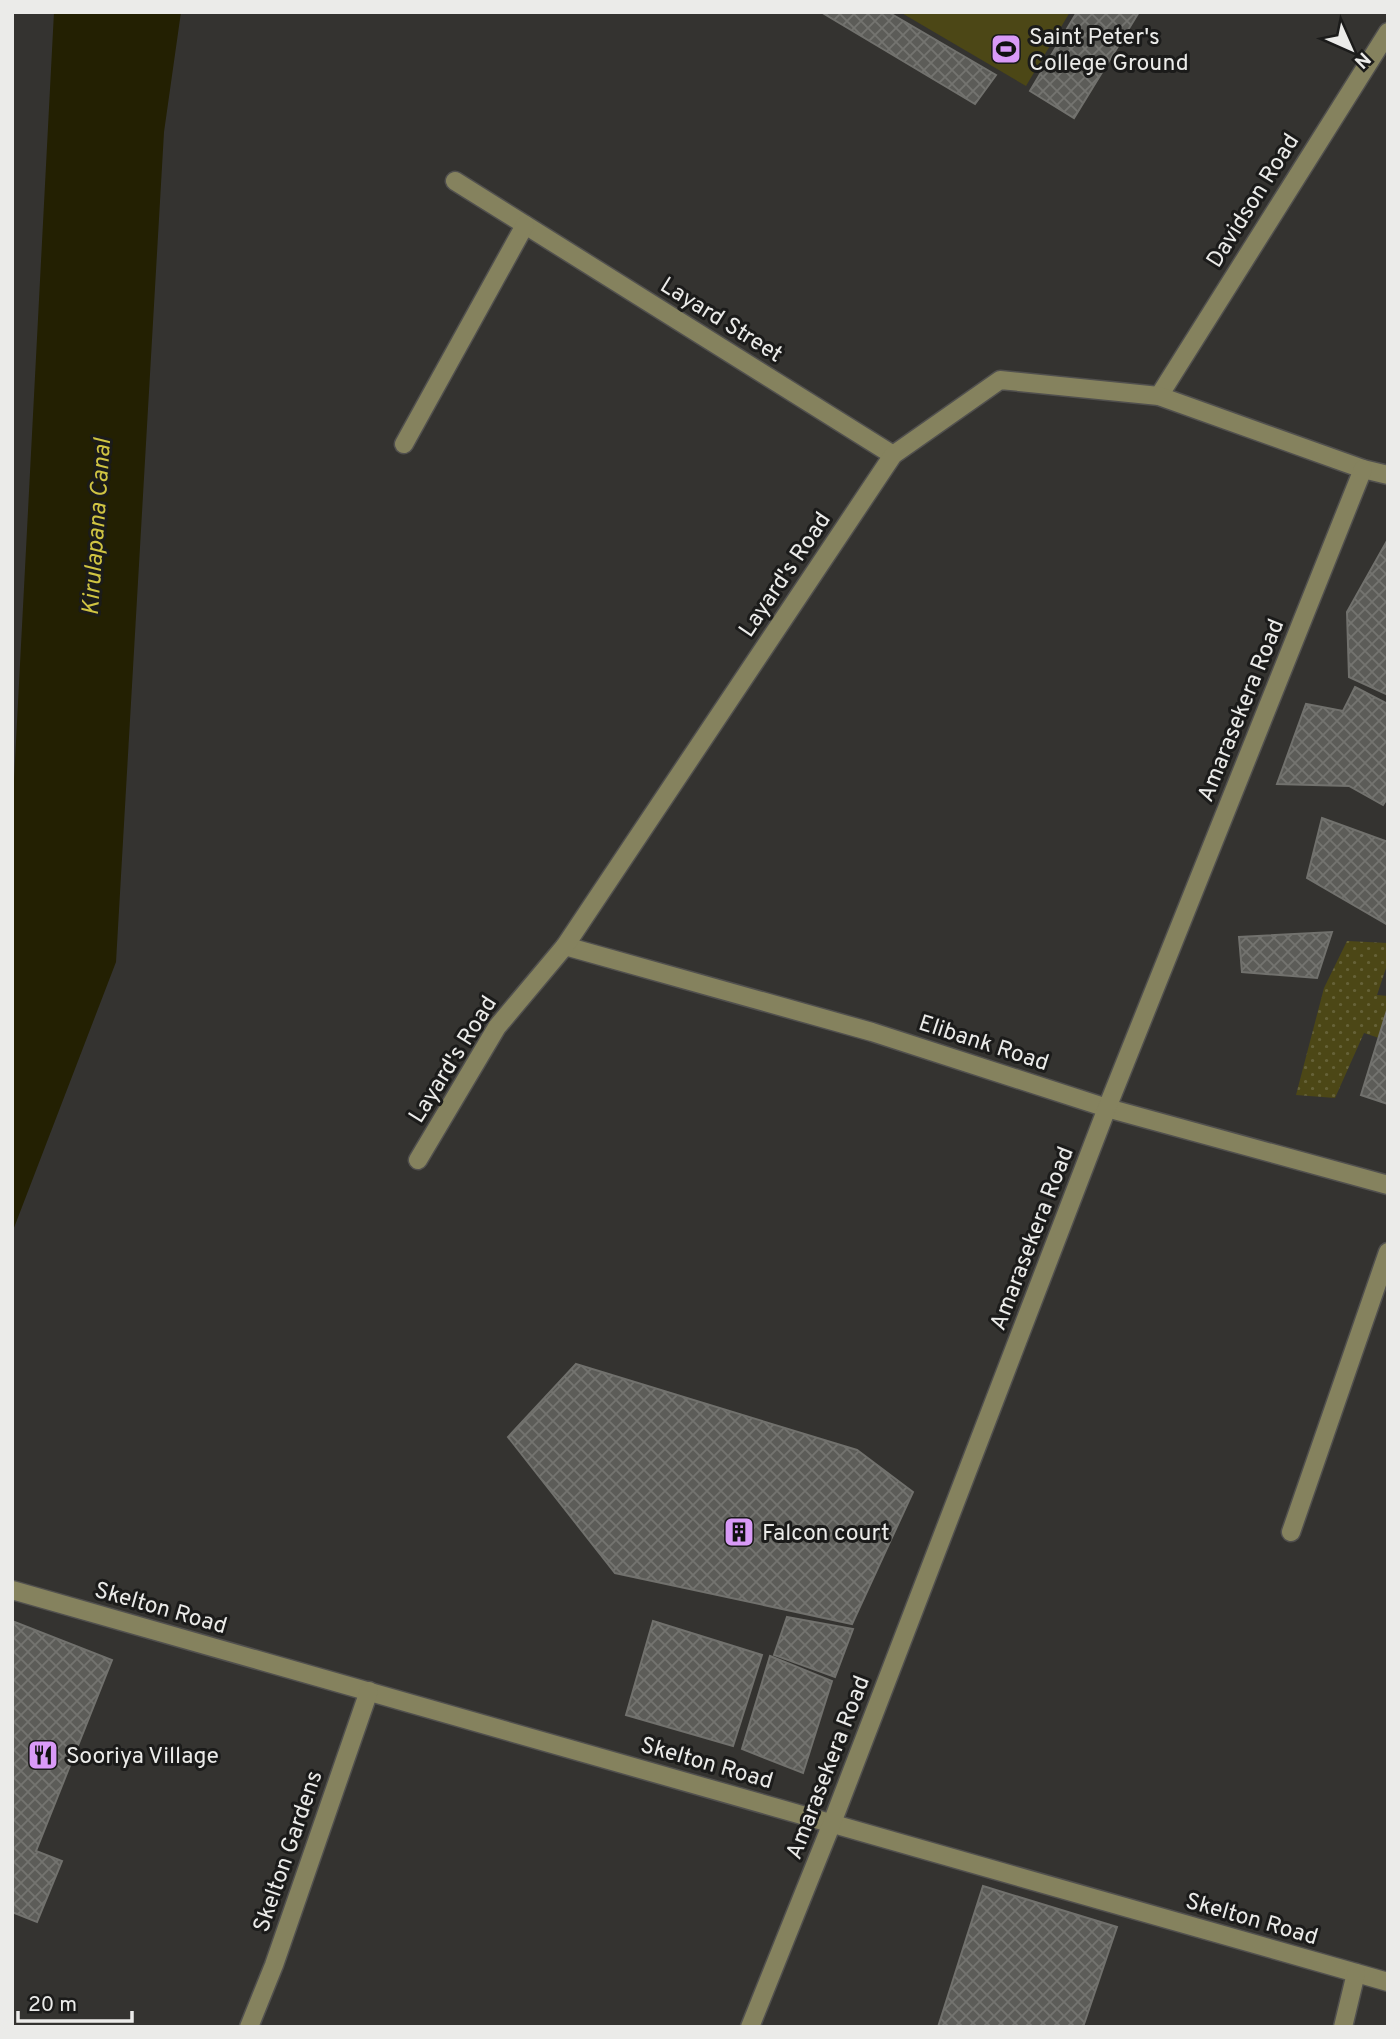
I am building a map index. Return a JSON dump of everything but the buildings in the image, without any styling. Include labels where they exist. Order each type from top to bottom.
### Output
[{"type":"street","name":"Davidson Road","points":[[1159,396],[1388,32]]},
{"type":"street","name":"Layard Street","points":[[455,181],[893,454]]},
{"type":"street","points":[[404,444],[525,225]]},
{"type":"street","name":"Layard's Road","points":[[418,1160],[497,1027],[565,946],[893,454],[1000,380],[1159,396],[1388,475]]},
{"type":"street","name":"Amarasekera Road","points":[[750,2027],[832,1823],[1107,1108],[1363,468]]},
{"type":"street","name":"Elibank Road","points":[[565,946],[872,1032],[1107,1108],[1388,1185]]},
{"type":"street","points":[[1291,1532],[1388,1251]]},
{"type":"street","name":"Skelton Road","points":[[12,1590],[1388,1982]]},
{"type":"street","name":"Skelton Gardens","points":[[249,2027],[274,1965],[369,1691]]},
{"type":"street","points":[[1343,2027],[1356,1973]]},
{"type":"shaded area","name":"Saint Peter's College Ground","points":[[900,12],[1070,12],[1026,86]]},
{"type":"shaded area","points":[[1347,941],[1388,943],[1388,962],[1377,995],[1388,996],[1388,1007],[1379,1038],[1364,1033],[1335,1098],[1296,1095],[1324,988]]},
{"type":"water","name":"Kirulapana Canal","points":[[54,12],[181,12],[164,132],[116,962],[12,1233],[12,818]]},
{"type":"place","name":"Saint Peter's College Ground","points":[[1006,49]]},
{"type":"place","name":"Falcon court","points":[[739,1532]]},
{"type":"place","name":"Sooriya Village","points":[[43,1755]]}]
